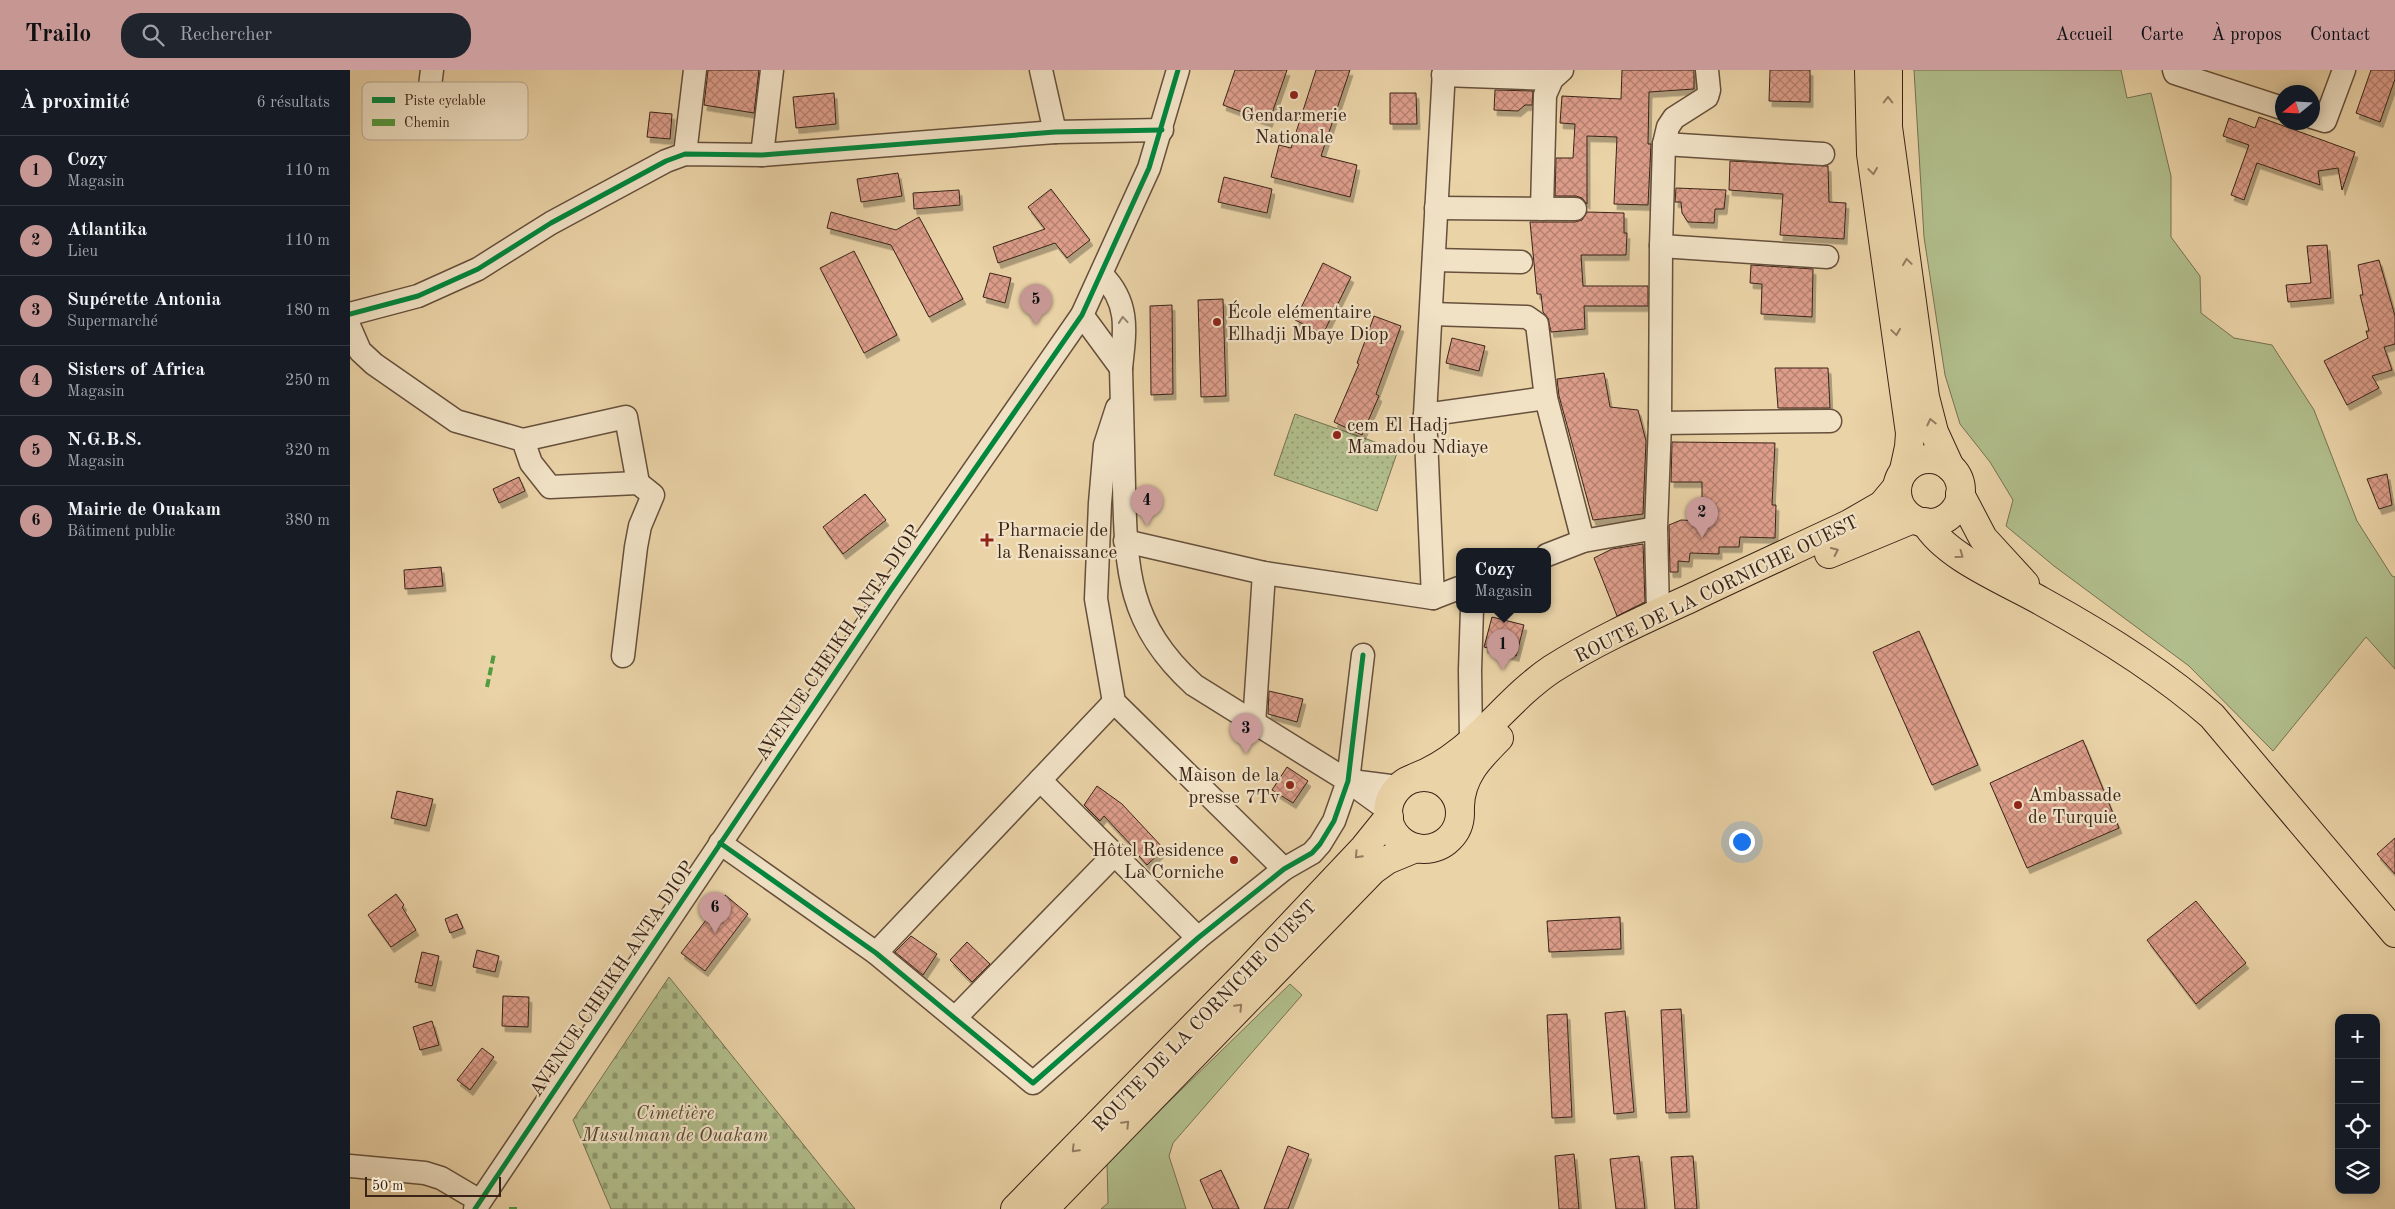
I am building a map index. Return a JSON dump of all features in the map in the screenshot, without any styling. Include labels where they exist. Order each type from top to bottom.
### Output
[{"type":"main road","name":"ROUTE DE LA CORNICHE OUEST","points":[[1015,1209],[1266,952],[1364,848],[1398,798],[1471,742],[1512,702],[1551,670],[1598,642],[1849,524],[1882,505],[1900,479],[1909,447],[1910,433],[1871,154],[1869,70]]},
{"type":"main road","points":[[1888,70],[1888,127],[1925,397],[1934,432],[1950,467]]},
{"type":"main road","points":[[2042,601],[1983,538],[1960,494],[1956,474],[1950,467],[1941,461],[1921,459],[1900,479],[1900,506],[1938,538],[1977,567],[2042,601],[2127,653],[2194,700],[2212,716],[2395,933]]},
{"type":"main road","points":[[1919,521],[1945,519],[1958,504],[1960,494]]},
{"type":"main road","name":"ROUTE DE LA CORNICHE OUEST","points":[[1460,806],[1463,784],[1476,761],[1518,719],[1552,691],[1608,657],[1857,540],[1919,521]]},
{"type":"main road","points":[[1428,776],[1449,786],[1456,795],[1460,806],[1460,823],[1448,840],[1430,849],[1416,848],[1400,840],[1391,826],[1398,798],[1428,776]]},
{"type":"main road","name":"ROUTE DE LA CORNICHE OUEST","points":[[1044,1209],[1373,870],[1387,860],[1416,848]]},
{"type":"street","points":[[685,154],[695,70]]},
{"type":"street","points":[[1041,70],[1055,132]]},
{"type":"street","name":"AVENUE CHEIKH ANTA DIOP","points":[[477,1205],[890,591],[1082,315],[1149,168],[1162,130],[1178,70]]},
{"type":"street","points":[[1658,613],[1656,528],[1660,423],[1661,246],[1664,144],[1668,127],[1674,118],[1707,96],[1707,70]]},
{"type":"street","points":[[2174,70],[2175,73],[2275,106]]},
{"type":"street","points":[[2320,119],[2325,121],[2344,70]]},
{"type":"street","points":[[1433,598],[1425,415],[1444,72],[1557,74]]},
{"type":"street","points":[[762,156],[775,74]]},
{"type":"street","points":[[1542,209],[1544,104],[1548,86],[1557,74]]},
{"type":"street","points":[[350,314],[418,296],[478,269],[551,223],[666,160],[685,154],[762,156],[1055,132],[1162,130]]},
{"type":"street","points":[[1664,144],[1823,154]]},
{"type":"street","points":[[1436,208],[1575,209]]},
{"type":"street","points":[[1661,246],[1826,257]]},
{"type":"street","points":[[1434,260],[1522,262]]},
{"type":"street","points":[[1102,274],[1115,288],[1124,315],[1121,368],[1125,541],[1129,576],[1145,623],[1173,666],[1194,685],[1348,781],[1398,798]]},
{"type":"street","points":[[1431,314],[1527,317],[1535,321],[1538,329],[1546,398],[1583,541]]},
{"type":"street","points":[[1082,315],[1121,368]]},
{"type":"street","points":[[350,328],[360,352],[374,364],[456,421],[523,440],[626,418],[638,483],[653,496],[640,526],[636,547],[623,656]]},
{"type":"street","points":[[1122,395],[1106,445],[1100,503],[1096,599],[1114,702],[1284,869]]},
{"type":"street","points":[[1425,415],[1546,398]]},
{"type":"street","points":[[1660,423],[1830,422]]},
{"type":"street","points":[[523,440],[531,463],[550,487],[638,483]]},
{"type":"street","points":[[1551,553],[1583,541],[1656,528]]},
{"type":"street","points":[[1125,541],[1264,574],[1433,598],[1456,589]]},
{"type":"street","points":[[1254,724],[1264,574]]},
{"type":"street","points":[[1471,742],[1472,613]]},
{"type":"street","points":[[720,843],[876,953],[956,1017],[1033,1083],[1198,938],[1284,869],[1312,853],[1320,844],[1334,821],[1348,781],[1363,655]]},
{"type":"street","points":[[876,953],[1114,702]]},
{"type":"street","points":[[1040,780],[1198,938]]},
{"type":"street","points":[[956,1017],[1115,854]]},
{"type":"street","points":[[350,1166],[425,1172],[441,1178],[477,1205]]},
{"type":"green space","points":[[1914,70],[2121,70],[2127,98],[2151,93],[2171,176],[2171,237],[2200,276],[2201,313],[2234,338],[2272,345],[2314,410],[2357,521],[2392,576],[2395,577],[2395,669],[2366,637],[2273,751],[2189,666],[2054,566],[2006,526],[2013,500],[1990,462],[1960,424],[1945,375],[1924,237]]},
{"type":"green space","points":[[1295,414],[1398,450],[1377,511],[1274,475]]},
{"type":"green space","name":"Cimetière Musulman de Ouakam","points":[[669,977],[855,1209],[611,1209],[573,1120]]},
{"type":"green space","points":[[1290,984],[1302,995],[1173,1143],[1169,1156],[1186,1209],[1101,1209],[1108,1203],[1107,1162]]},
{"type":"building","points":[[708,70],[759,70],[754,113],[704,105]]},
{"type":"building","points":[[1235,70],[1287,70],[1269,122],[1223,105]]},
{"type":"building","points":[[1316,70],[1350,70],[1321,156],[1357,165],[1350,197],[1271,177],[1279,145],[1291,148]]},
{"type":"building","points":[[1622,70],[1694,70],[1694,89],[1649,92],[1648,144],[1651,144],[1648,205],[1614,204],[1617,137],[1587,136],[1587,204],[1582,198],[1576,196],[1555,196],[1556,158],[1573,158],[1575,124],[1560,123],[1562,96],[1621,99]]},
{"type":"building","points":[[1770,70],[1810,70],[1810,102],[1769,101]]},
{"type":"building","points":[[2371,70],[2395,70],[2395,79],[2380,122],[2356,113]]},
{"type":"building","points":[[1495,90],[1533,91],[1532,105],[1525,105],[1518,111],[1494,110]]},
{"type":"building","points":[[834,93],[836,124],[796,128],[793,97]]},
{"type":"building","points":[[1390,93],[1416,93],[1417,124],[1390,124]]},
{"type":"building","points":[[650,112],[672,114],[670,139],[647,137]]},
{"type":"building","points":[[2259,117],[2275,123],[2275,130],[2295,130],[2355,152],[2342,190],[2338,168],[2318,171],[2320,185],[2257,163],[2244,200],[2231,195],[2249,145],[2223,136],[2229,118],[2255,128]]},
{"type":"building","points":[[1730,161],[1828,166],[1829,202],[1846,203],[1844,239],[1780,235],[1783,194],[1729,190]]},
{"type":"building","points":[[898,173],[902,196],[861,202],[857,179]]},
{"type":"building","points":[[1224,177],[1272,189],[1267,213],[1218,202]]},
{"type":"building","points":[[1676,188],[1726,190],[1724,209],[1715,209],[1714,223],[1688,222],[1682,213],[1681,202],[1675,202]]},
{"type":"building","points":[[1051,189],[1090,240],[1067,258],[1055,243],[998,263],[993,247],[1045,229],[1028,207]]},
{"type":"building","points":[[959,190],[960,205],[914,209],[913,193]]},
{"type":"building","points":[[831,212],[896,230],[919,217],[963,299],[929,317],[891,245],[827,228]]},
{"type":"building","points":[[1587,212],[1624,213],[1624,233],[1627,233],[1626,255],[1581,255],[1583,286],[1648,286],[1648,306],[1584,306],[1585,329],[1551,332],[1548,318],[1543,312],[1541,294],[1537,294],[1530,222],[1575,222],[1582,220]]},
{"type":"building","points":[[2327,245],[2331,298],[2288,302],[2286,285],[2311,283],[2307,246]]},
{"type":"building","points":[[854,251],[897,335],[864,353],[820,268]]},
{"type":"building","points":[[2379,260],[2395,316],[2395,344],[2384,347],[2392,370],[2372,376],[2379,388],[2347,405],[2324,361],[2368,338],[2366,331],[2369,331],[2360,295],[2363,295],[2358,265]]},
{"type":"building","points":[[1323,263],[1351,277],[1323,334],[1295,320]]},
{"type":"building","points":[[1751,265],[1813,269],[1812,317],[1761,314],[1762,284],[1750,283]]},
{"type":"building","points":[[990,273],[1011,278],[1005,303],[983,297]]},
{"type":"building","points":[[1223,299],[1226,396],[1201,397],[1198,300]]},
{"type":"building","points":[[1172,305],[1173,394],[1151,395],[1150,306]]},
{"type":"building","points":[[1374,316],[1401,326],[1376,394],[1379,396],[1362,435],[1334,422],[1359,364],[1357,363]]},
{"type":"building","points":[[1452,338],[1485,346],[1479,371],[1446,363]]},
{"type":"building","points":[[1775,368],[1828,368],[1830,408],[1778,408]]},
{"type":"building","points":[[1604,373],[1610,407],[1638,410],[1646,441],[1643,514],[1593,520],[1559,396],[1557,379]]},
{"type":"building","points":[[1672,442],[1775,443],[1772,505],[1776,505],[1775,538],[1740,537],[1739,547],[1719,547],[1719,554],[1690,553],[1689,562],[1678,561],[1678,572],[1670,572],[1669,525],[1681,520],[1701,521],[1702,512],[1714,506],[1702,506],[1702,482],[1671,482]]},
{"type":"building","points":[[2387,474],[2392,505],[2379,509],[2367,479]]},
{"type":"building","points":[[519,477],[525,491],[499,503],[493,489]]},
{"type":"building","points":[[865,494],[886,520],[843,554],[823,527]]},
{"type":"building","points":[[1643,544],[1645,602],[1617,616],[1594,558],[1612,549]]},
{"type":"building","points":[[441,567],[443,586],[405,589],[404,570]]},
{"type":"building","points":[[1492,617],[1524,625],[1516,656],[1484,647]]},
{"type":"building","points":[[1919,631],[1978,765],[1932,785],[1873,652]]},
{"type":"building","points":[[1269,691],[1303,699],[1297,722],[1268,714]]},
{"type":"building","name":"Ambassade de Turquie","points":[[2083,740],[2119,828],[2027,868],[1990,783]]},
{"type":"building","name":"Maison de la presse 7Tv","points":[[1287,767],[1308,781],[1293,803],[1272,790]]},
{"type":"building","points":[[1097,786],[1122,804],[1164,849],[1147,865],[1104,816],[1100,821],[1084,805]]},
{"type":"building","points":[[397,791],[433,799],[426,826],[391,818]]},
{"type":"building","points":[[2395,838],[2395,874],[2377,854]]},
{"type":"building","points":[[396,894],[404,905],[402,907],[416,930],[391,947],[368,915]]},
{"type":"building","points":[[725,895],[748,914],[705,971],[681,953]]},
{"type":"building","points":[[2196,901],[2246,963],[2196,1004],[2147,940]]},
{"type":"building","points":[[457,914],[463,928],[450,933],[445,919]]},
{"type":"building","points":[[1620,917],[1621,949],[1549,952],[1547,921]]},
{"type":"building","points":[[911,936],[937,954],[923,975],[895,952]]},
{"type":"building","points":[[967,942],[990,964],[972,982],[950,960]]},
{"type":"building","points":[[477,950],[499,956],[495,972],[473,967]]},
{"type":"building","points":[[422,952],[439,956],[432,986],[415,982]]},
{"type":"building","points":[[503,996],[529,997],[528,1027],[502,1026]]},
{"type":"building","points":[[1681,1009],[1687,1112],[1666,1113],[1661,1010]]},
{"type":"building","points":[[1625,1011],[1634,1112],[1614,1114],[1605,1013]]},
{"type":"building","points":[[1567,1014],[1572,1117],[1552,1118],[1547,1015]]},
{"type":"building","points":[[432,1021],[439,1045],[420,1050],[413,1027]]},
{"type":"building","points":[[482,1048],[494,1057],[470,1090],[457,1080]]},
{"type":"building","points":[[1288,1146],[1309,1154],[1288,1209],[1264,1209]]},
{"type":"building","points":[[1574,1154],[1579,1209],[1559,1209],[1555,1156]]},
{"type":"building","points":[[1639,1156],[1645,1209],[1616,1209],[1610,1159]]},
{"type":"building","points":[[1693,1156],[1697,1209],[1675,1209],[1671,1157]]},
{"type":"building","points":[[1221,1170],[1239,1209],[1213,1209],[1200,1180]]},
{"type":"marked path","points":[[487,687],[494,654]]},
{"type":"marked path","points":[[509,1209],[518,1209]]},
{"type":"cycle path","points":[[475,1209],[890,591],[1082,315],[1149,168],[1178,70]]},
{"type":"cycle path","points":[[350,314],[418,296],[478,269],[551,223],[666,161],[685,154],[762,155],[1055,132],[1162,130]]},
{"type":"cycle path","points":[[720,843],[876,953],[1033,1083],[1198,938],[1284,869],[1312,853],[1320,844],[1334,821],[1348,781],[1363,655]]},
{"type":"place","name":"Gendarmerie Nationale","points":[[1294,95]]},
{"type":"place","name":"École elémentaire Elhadji Mbaye Diop","points":[[1217,322]]},
{"type":"place","name":"N.G.B.S.","points":[[1036,325]]},
{"type":"place","name":"cem El Hadj Mamadou Ndiaye","points":[[1337,435]]},
{"type":"place","name":"Sisters of Africa","points":[[1147,526]]},
{"type":"place","name":"Atlantika","points":[[1702,538]]},
{"type":"place","name":"Pharmacie de la Renaissance","points":[[987,540]]},
{"type":"place","name":"Cozy","points":[[1503,670]]},
{"type":"place","name":"Supérette Antonia","points":[[1246,754]]},
{"type":"place","name":"Maison de la presse 7Tv","points":[[1290,785]]},
{"type":"place","name":"Ambassade de Turquie","points":[[2018,805]]},
{"type":"place","name":"Hôtel Residence La Corniche","points":[[1234,860]]},
{"type":"place","name":"Mairie de Ouakam","points":[[715,933]]}]
